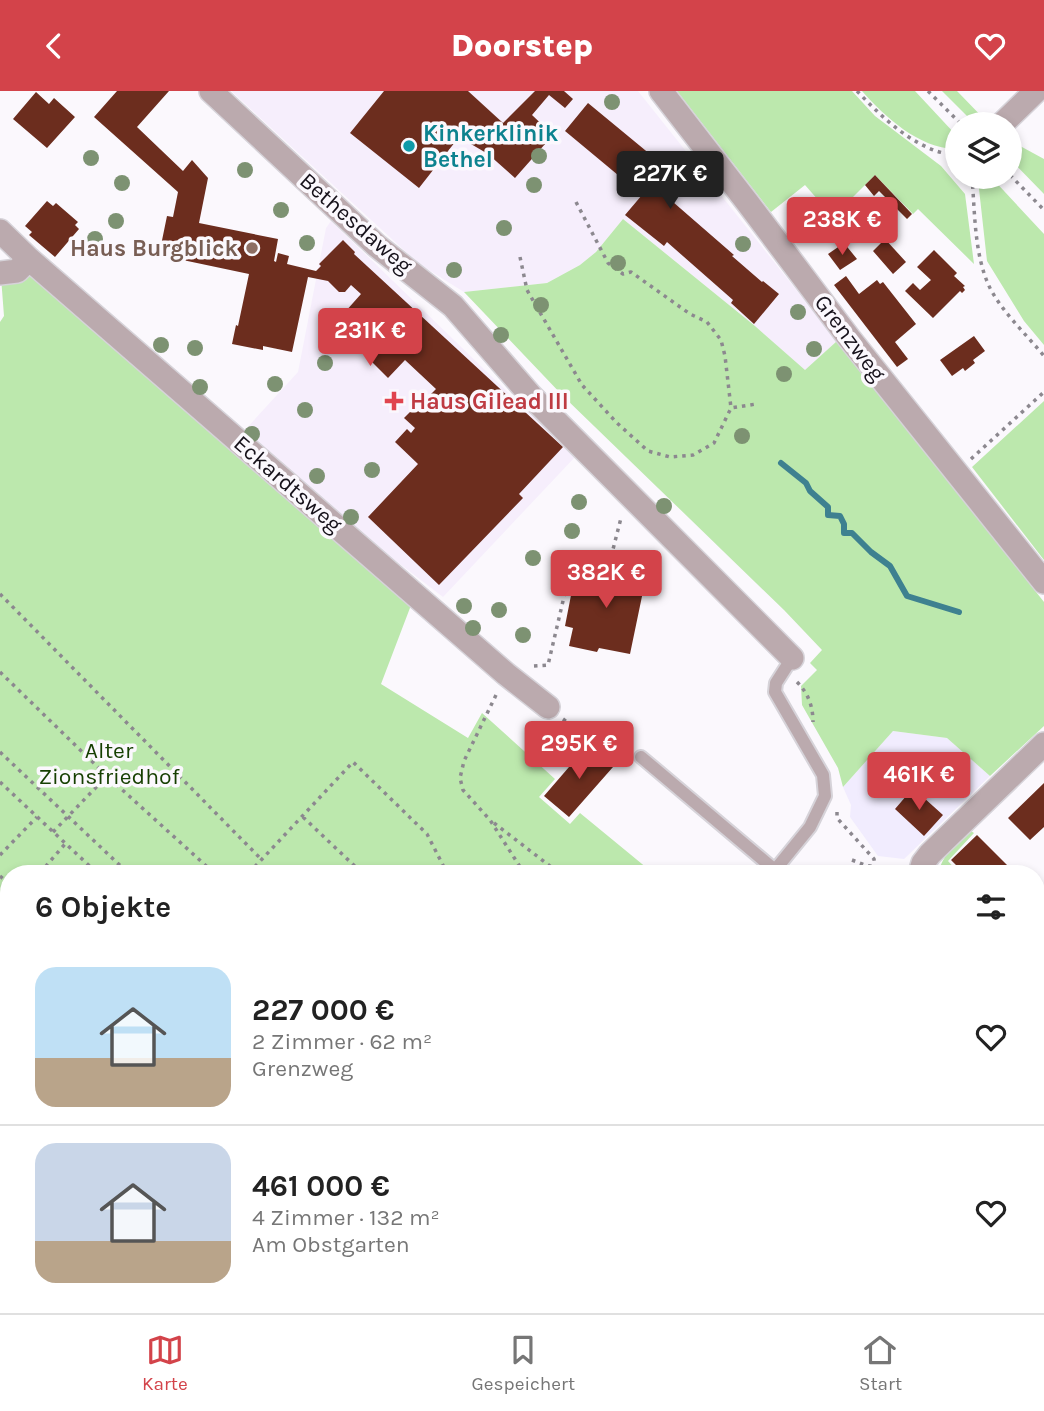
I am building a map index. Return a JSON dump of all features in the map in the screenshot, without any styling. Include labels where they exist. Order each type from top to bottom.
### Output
[{"type":"street","name":"Bethesdaweg","points":[[211,91],[377,246],[453,306],[531,396],[627,492],[793,669]]},
{"type":"street","name":"Grenzweg","points":[[661,91],[849,338],[1044,582]]},
{"type":"street","points":[[1014,112],[1036,91]]},
{"type":"street","name":"Eckardtsweg","points":[[0,231],[506,674],[548,707]]},
{"type":"street","points":[[0,273],[18,271],[29,259]]},
{"type":"street","points":[[922,865],[930,854],[1044,744]]},
{"type":"lane","points":[[782,865],[810,827],[825,796],[823,775],[775,691],[779,677],[793,669]]},
{"type":"lane","points":[[641,757],[769,865]]},
{"type":"path","points":[[857,91],[878,113],[908,136],[937,152],[945,153]]},
{"type":"path","points":[[928,91],[949,112]]},
{"type":"path","points":[[1022,187],[1044,210]]},
{"type":"path","points":[[973,189],[981,263],[990,287],[1002,306],[1044,356]]},
{"type":"path","points":[[520,257],[527,290],[582,385],[617,423],[648,451],[670,457],[693,455],[714,443],[731,408],[721,340],[707,322],[690,314],[631,272],[623,274],[608,263],[576,202]]},
{"type":"path","points":[[956,472],[1044,392]]},
{"type":"path","points":[[731,408],[757,404]]},
{"type":"path","points":[[609,565],[627,492]]},
{"type":"path","points":[[519,865],[490,820],[463,790],[460,778],[464,761],[506,674],[521,666],[548,665],[567,584],[584,560]]},
{"type":"path","points":[[0,594],[262,860]]},
{"type":"path","points":[[793,669],[811,703],[812,725]]},
{"type":"path","points":[[0,672],[107,776],[205,865]]},
{"type":"path","points":[[548,707],[589,738],[622,744],[641,757]]},
{"type":"path","points":[[0,752],[120,865]]},
{"type":"path","points":[[257,865],[353,762],[427,834],[443,865]]},
{"type":"path","points":[[53,832],[107,776]]},
{"type":"path","points":[[0,782],[88,865]]},
{"type":"path","points":[[0,856],[37,817]]},
{"type":"path","points":[[303,817],[354,865]]},
{"type":"path","points":[[490,820],[549,865]]},
{"type":"path","points":[[47,865],[65,844]]},
{"type":"path","points":[[852,860],[868,865]]},
{"type":"shaded area","points":[[231,91],[638,91],[837,341],[805,371],[755,326],[623,219],[596,252],[580,265],[547,283],[464,292],[419,264]]},
{"type":"shaded area","name":"Haus Gilead III","points":[[331,221],[575,457],[443,597],[392,558],[244,431],[298,372],[326,228]]},
{"type":"shaded area","points":[[893,731],[947,738],[990,776],[904,859],[878,856],[850,817],[851,805],[843,787]]},
{"type":"green space","points":[[677,91],[852,91],[875,116],[941,166],[945,171],[945,189],[961,189],[965,194],[974,264],[918,209],[913,214],[875,175],[833,217],[805,185],[771,212]]},
{"type":"green space","points":[[862,91],[915,91],[945,123],[945,147],[916,137],[881,111]]},
{"type":"green space","points":[[942,91],[957,91],[977,112],[963,112]]},
{"type":"green space","points":[[1022,147],[1044,159],[1044,194],[1022,171]]},
{"type":"green space","points":[[979,189],[1002,189],[1044,234],[1044,345],[1024,321],[987,261]]},
{"type":"green space","points":[[623,219],[805,370],[837,341],[1044,602],[1044,726],[990,776],[947,738],[893,731],[843,787],[838,768],[802,705],[801,686],[817,670],[810,663],[822,650],[563,396],[464,292],[547,283],[580,265],[596,252]]},
{"type":"green space","name":"Alter Zionsfriedhof","points":[[28,263],[413,600],[381,684],[468,738],[482,713],[555,779],[539,797],[570,824],[580,813],[643,865],[0,865],[0,322],[4,316],[1,277]]},
{"type":"green space","points":[[1044,401],[1044,560],[972,467]]},
{"type":"green space","points":[[971,831],[974,833],[948,861],[952,865],[941,865],[947,855]]},
{"type":"building","points":[[117,91],[169,91],[137,127],[183,171],[192,160],[208,178],[199,223],[278,239],[274,261],[276,262],[278,253],[289,256],[287,264],[316,271],[321,266],[319,264],[343,240],[354,254],[563,447],[519,494],[523,498],[439,585],[368,517],[418,464],[395,442],[407,429],[411,433],[415,428],[404,418],[436,389],[405,360],[388,378],[370,360],[386,343],[364,322],[360,326],[345,312],[361,294],[351,285],[345,292],[339,292],[328,281],[308,277],[292,352],[263,346],[263,350],[232,344],[249,274],[159,255],[167,216],[173,217],[178,192],[94,117]]},
{"type":"building","name":"Kinkerklinik Bethel","points":[[384,91],[468,91],[503,123],[535,91],[564,91],[573,99],[565,108],[549,95],[532,115],[553,135],[515,178],[488,154],[459,137],[419,188],[350,133]]},
{"type":"building","points":[[36,92],[49,104],[54,98],[75,117],[47,148],[13,119]]},
{"type":"building","points":[[588,103],[674,174],[684,162],[698,172],[673,202],[734,255],[732,256],[779,294],[754,324],[731,303],[733,300],[667,242],[664,246],[625,215],[642,195],[565,131]]},
{"type":"building","points":[[875,175],[912,214],[907,219],[879,191],[874,196],[865,185]]},
{"type":"building","points":[[47,201],[53,206],[56,203],[78,222],[75,225],[79,229],[55,257],[29,235],[32,232],[25,226]]},
{"type":"building","points":[[885,239],[906,262],[893,274],[873,251]]},
{"type":"building","points":[[844,243],[857,259],[840,270],[828,254]]},
{"type":"building","points":[[934,250],[957,273],[954,276],[965,286],[965,290],[962,293],[960,291],[933,318],[905,291],[913,283],[920,290],[931,280],[917,267]]},
{"type":"building","points":[[846,276],[859,294],[877,280],[880,284],[883,282],[916,324],[895,342],[908,359],[897,367],[834,285]]},
{"type":"building","points":[[974,336],[985,351],[973,360],[975,363],[965,371],[963,368],[952,376],[940,360]]},
{"type":"building","points":[[613,563],[629,566],[627,573],[646,577],[630,654],[599,648],[597,652],[569,646],[573,628],[565,626],[573,585],[584,587],[589,565],[611,570]]},
{"type":"building","points":[[588,745],[613,767],[569,817],[544,796]]},
{"type":"building","points":[[1044,783],[1044,827],[1030,840],[1008,818]]},
{"type":"building","points":[[913,788],[943,815],[924,836],[895,809]]},
{"type":"building","points":[[977,835],[1007,865],[956,865],[951,860]]},
{"type":"waterway","points":[[781,463],[806,483],[810,491],[828,507],[828,515],[840,516],[844,533],[852,533],[890,566],[907,596],[959,612]]},
{"type":"place","name":"Kinkerklinik Bethel","points":[[409,146]]},
{"type":"place","name":"Haus Burgblick","points":[[252,248]]},
{"type":"place","name":"Haus Gilead III","points":[[394,401]]}]
